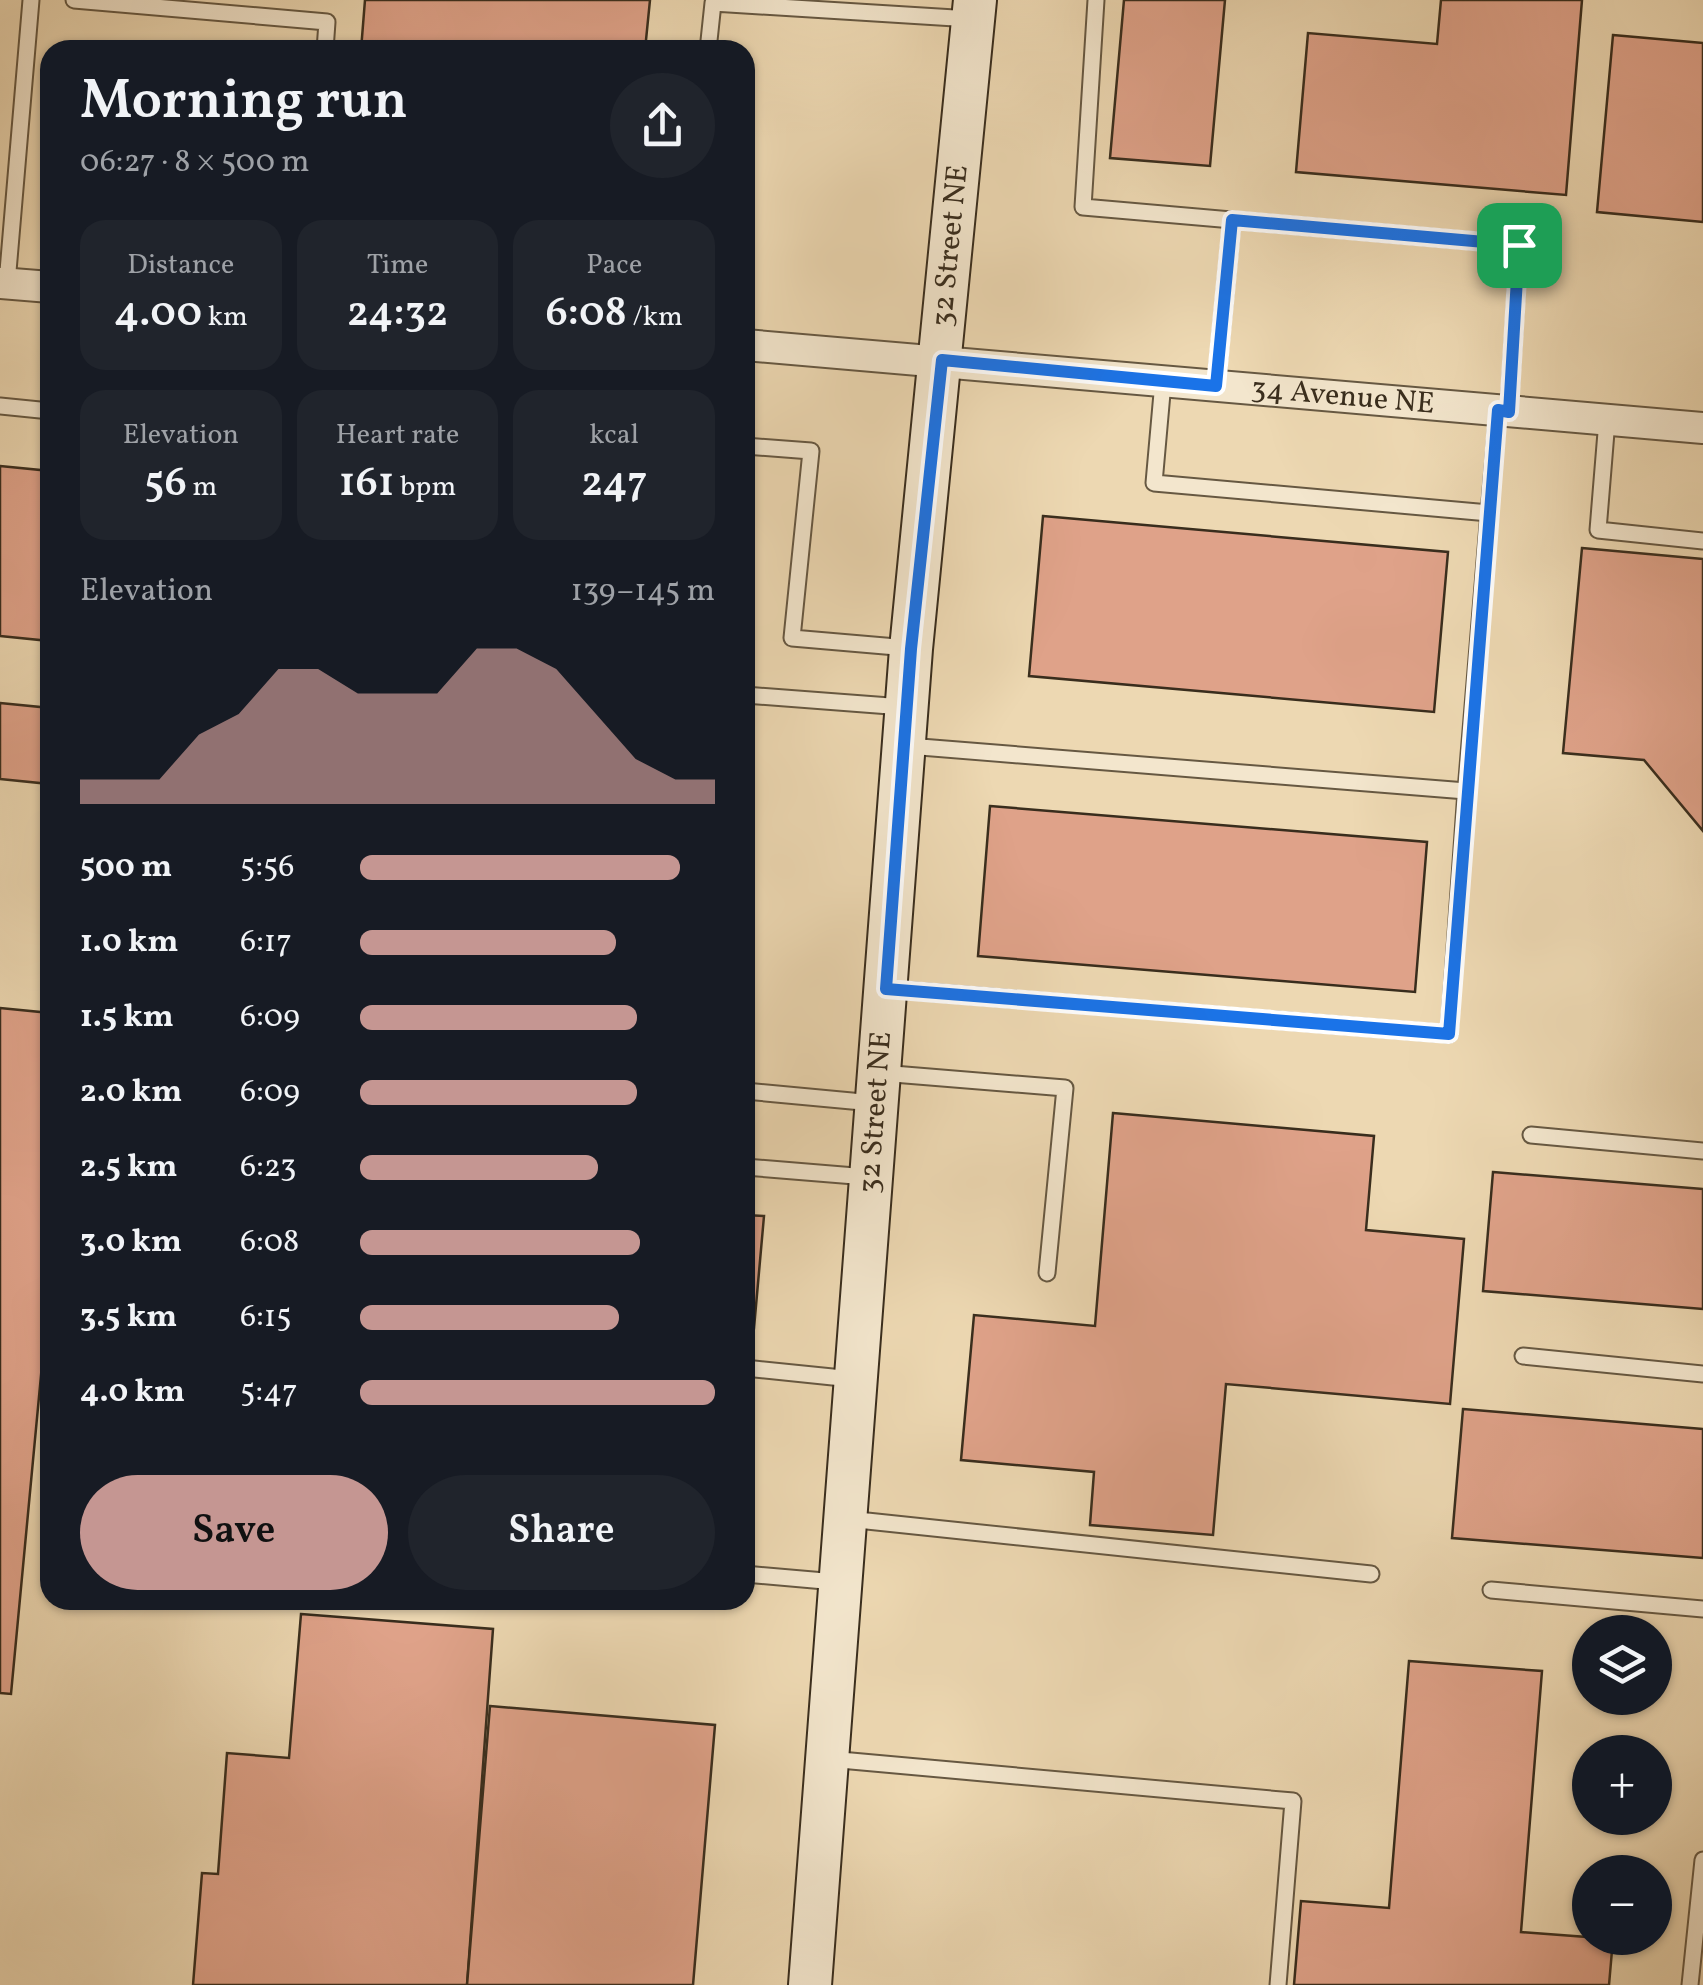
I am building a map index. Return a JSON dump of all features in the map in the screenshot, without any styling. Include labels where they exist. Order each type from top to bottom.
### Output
[{"type":"street","name":"32 Street NE","points":[[810,1985],[911,649],[974,9]]},
{"type":"street","points":[[4,283],[40,286]]},
{"type":"street","name":"34 Avenue NE","points":[[755,346],[1703,428]]},
{"type":"lane","points":[[4,283],[31,0]]},
{"type":"lane","points":[[74,0],[327,22],[326,40]]},
{"type":"lane","points":[[886,989],[1449,1034],[1490,514],[1519,245],[1084,207],[1096,0]]},
{"type":"lane","points":[[709,40],[713,4],[974,9]]},
{"type":"lane","points":[[1216,386],[1232,220]]},
{"type":"lane","points":[[1164,382],[1154,483],[1490,514]]},
{"type":"lane","points":[[0,406],[40,410]]},
{"type":"lane","points":[[1607,420],[1598,530],[1703,540]]},
{"type":"lane","points":[[755,447],[811,451],[792,638],[911,649]]},
{"type":"lane","points":[[755,696],[905,726],[1466,791]]},
{"type":"lane","points":[[755,1091],[1065,1088],[1048,1273]]},
{"type":"lane","points":[[1531,1135],[1703,1151]]},
{"type":"lane","points":[[755,1167],[871,1178]]},
{"type":"lane","points":[[1523,1356],[1703,1374]]},
{"type":"lane","points":[[755,1369],[856,1379]]},
{"type":"lane","points":[[845,1519],[1371,1574]]},
{"type":"lane","points":[[755,1575],[840,1583]]},
{"type":"lane","points":[[1491,1590],[1703,1609]]},
{"type":"lane","points":[[827,1758],[1293,1801],[1278,1985]]},
{"type":"lane","points":[[1690,1985],[1703,1860]]},
{"type":"building","points":[[365,0],[650,0],[646,40],[362,40]]},
{"type":"building","points":[[1124,0],[1225,0],[1210,166],[1110,158]]},
{"type":"building","points":[[1441,0],[1582,0],[1566,195],[1296,172],[1308,33],[1437,44]]},
{"type":"building","points":[[1613,35],[1703,43],[1703,222],[1597,212]]},
{"type":"building","points":[[0,466],[40,470],[40,640],[0,636]]},
{"type":"building","points":[[1043,516],[1448,552],[1434,712],[1029,676]]},
{"type":"building","points":[[1582,548],[1703,559],[1703,831],[1644,760],[1563,753]]},
{"type":"building","points":[[0,703],[40,707],[40,783],[0,779]]},
{"type":"building","points":[[990,806],[1427,842],[1415,992],[978,956]]},
{"type":"building","points":[[0,1008],[40,1012],[40,1386],[11,1694],[0,1693]]},
{"type":"building","points":[[1113,1113],[1374,1136],[1366,1230],[1464,1239],[1450,1404],[1226,1384],[1213,1535],[1090,1525],[1094,1472],[961,1460],[974,1315],[1095,1326]]},
{"type":"building","points":[[1493,1172],[1703,1189],[1703,1309],[1483,1291]]},
{"type":"building","points":[[755,1216],[764,1216],[755,1317]]},
{"type":"building","points":[[1463,1409],[1703,1429],[1703,1558],[1452,1538]]},
{"type":"building","points":[[301,1614],[493,1629],[467,1985],[193,1985],[202,1873],[218,1874],[227,1753],[289,1758]]},
{"type":"building","points":[[1409,1661],[1542,1671],[1521,1932],[1572,1936],[1572,1955],[1612,1955],[1609,1985],[1294,1985],[1301,1901],[1389,1908]]},
{"type":"building","points":[[490,1706],[715,1725],[693,1985],[467,1985]]},
{"type":"route","points":[[1232,220],[1519,245],[1509,412],[1498,410],[1449,1034],[886,989],[911,649],[942,360],[1216,386],[1232,220]]}]
